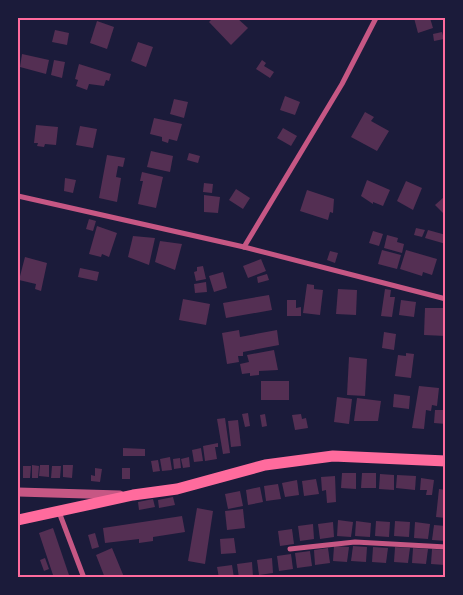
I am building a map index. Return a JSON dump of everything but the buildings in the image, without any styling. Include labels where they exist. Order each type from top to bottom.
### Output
[{"type":"main road","points":[[18,520],[132,495],[177,489],[265,465],[333,456],[446,461]]},
{"type":"street","points":[[244,247],[342,84],[376,18]]},
{"type":"street","points":[[18,196],[244,247],[446,299]]},
{"type":"street","points":[[18,492],[132,495]]},
{"type":"street","points":[[59,512],[84,578]]},
{"type":"street","points":[[290,549],[355,542],[446,547]]}]
